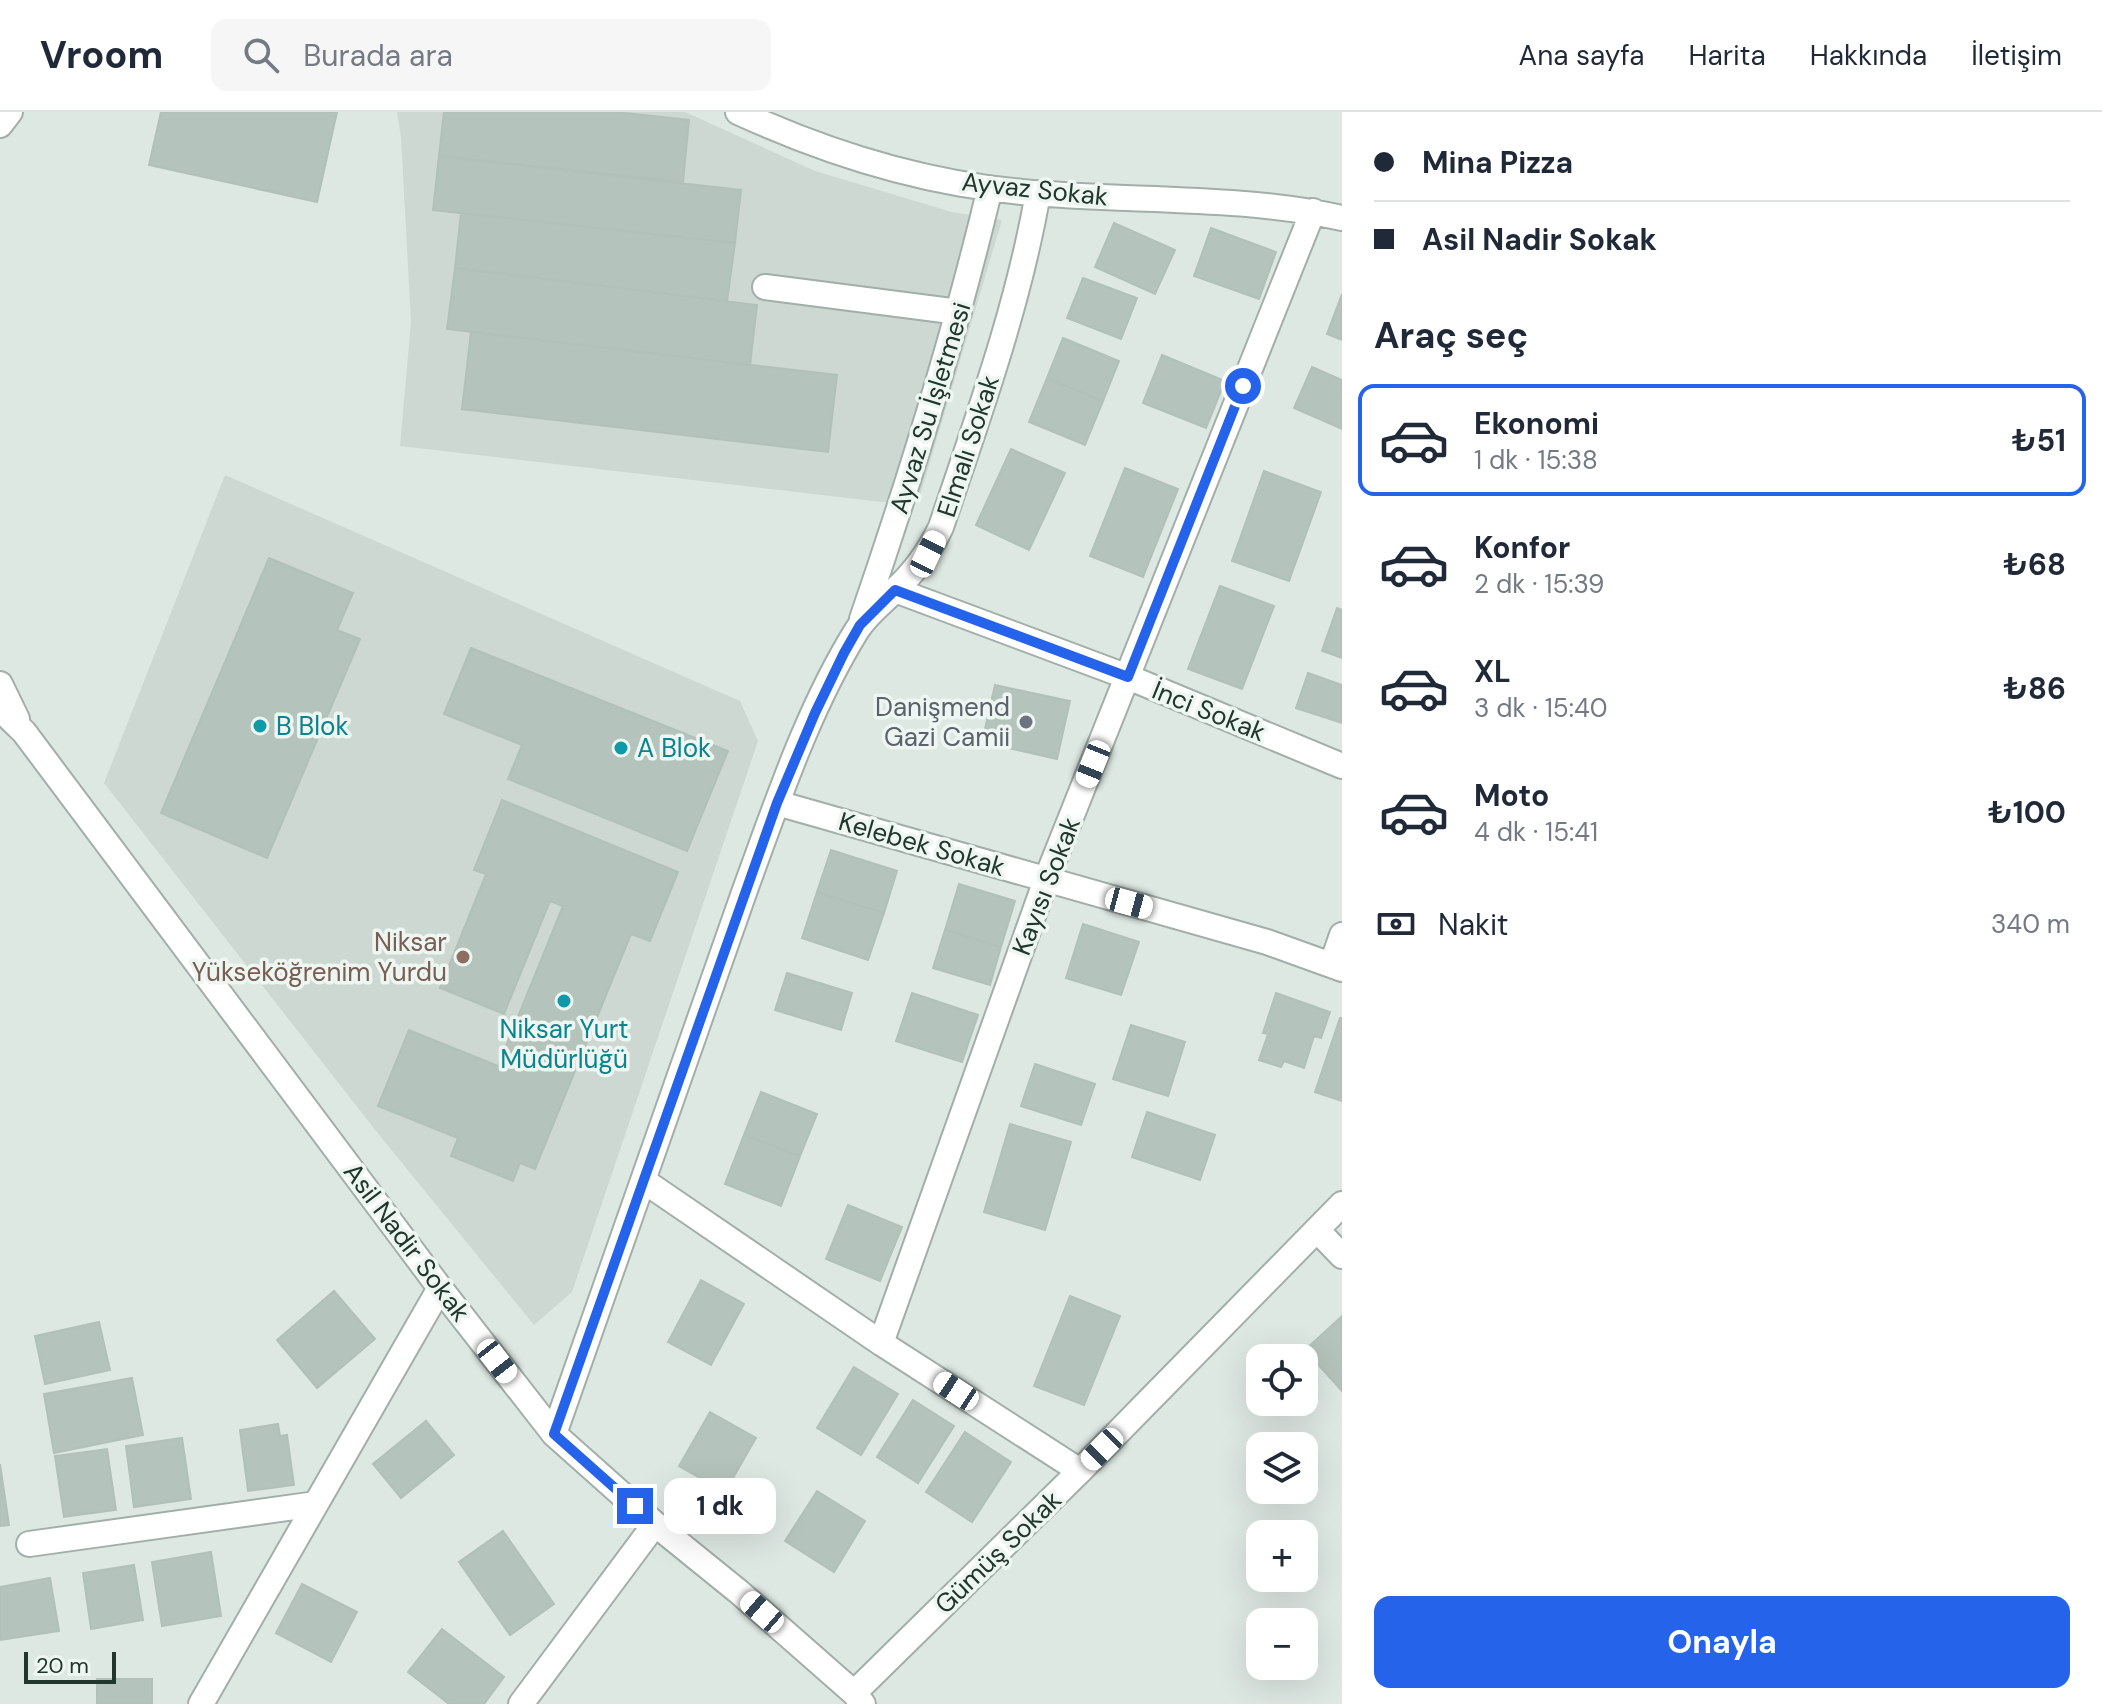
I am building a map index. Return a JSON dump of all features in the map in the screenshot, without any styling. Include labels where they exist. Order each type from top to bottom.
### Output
[{"type":"street","points":[[0,125],[10,112]]},
{"type":"street","name":"Ayvaz Sokak","points":[[738,112],[848,156],[967,185],[1038,193],[1280,207],[1342,218]]},
{"type":"street","name":"Ayvaz Su İşletmesi","points":[[860,625],[918,452],[959,312],[990,188]]},
{"type":"street","name":"Elmalı Sokak","points":[[554,1434],[777,803],[815,713],[860,625],[928,554],[941,527],[1014,304],[1038,193]]},
{"type":"street","name":"Kayısı Sokak","points":[[881,1343],[1046,880],[1313,211]]},
{"type":"street","points":[[765,287],[959,312]]},
{"type":"street","name":"İnci Sokak","points":[[895,590],[1128,677],[1342,766]]},
{"type":"street","name":"Asil Nadir Sokak","points":[[0,684],[24,732]]},
{"type":"street","name":"Asil Nadir Sokak","points":[[0,709],[24,732],[440,1288],[554,1434],[655,1524],[739,1592],[858,1700]]},
{"type":"street","name":"Kelebek Sokak","points":[[777,803],[1267,942],[1337,966]]},
{"type":"street","points":[[1337,966],[1342,935]]},
{"type":"street","points":[[644,1181],[881,1343],[1080,1471]]},
{"type":"street","name":"Gümüş Sokak","points":[[858,1700],[1342,1204]]},
{"type":"street","points":[[1317,1230],[1342,1256]]},
{"type":"street","points":[[201,1704],[440,1288]]},
{"type":"street","points":[[29,1544],[316,1504]]},
{"type":"street","points":[[521,1704],[655,1524]]},
{"type":"shaded area","points":[[397,112],[685,112],[815,171],[952,212],[1002,220],[919,499],[882,502],[400,446],[411,322]]},
{"type":"shaded area","name":"Niksar Yükseköğrenim Yurdu","points":[[225,475],[740,701],[758,741],[572,1292],[534,1325],[376,1131],[104,783]]},
{"type":"building","points":[[161,112],[337,112],[317,202],[149,165]]},
{"type":"building","points":[[444,112],[616,112],[689,120],[683,182],[439,156]]},
{"type":"building","points":[[439,156],[741,190],[735,243],[433,210]]},
{"type":"building","points":[[461,213],[735,243],[727,301],[455,268]]},
{"type":"building","points":[[1114,223],[1175,250],[1155,294],[1095,267]]},
{"type":"building","points":[[1211,228],[1276,252],[1259,299],[1194,276]]},
{"type":"building","points":[[455,268],[757,305],[750,365],[447,329]]},
{"type":"building","points":[[1083,278],[1137,298],[1121,339],[1067,318]]},
{"type":"building","points":[[1342,294],[1342,340],[1327,334]]},
{"type":"building","points":[[471,332],[837,375],[828,452],[462,409]]},
{"type":"building","points":[[1063,338],[1119,361],[1103,401],[1047,378]]},
{"type":"building","points":[[1162,355],[1225,381],[1206,428],[1143,403]]},
{"type":"building","points":[[1312,367],[1342,380],[1342,429],[1294,408]]},
{"type":"building","points":[[1047,378],[1103,401],[1085,445],[1029,422]]},
{"type":"building","points":[[1011,449],[1065,473],[1029,550],[976,525]]},
{"type":"building","points":[[1125,468],[1178,489],[1143,577],[1090,556]]},
{"type":"building","points":[[1264,471],[1321,492],[1289,581],[1232,561]]},
{"type":"building","name":"B Blok","points":[[269,558],[353,593],[337,630],[360,639],[267,858],[161,813]]},
{"type":"building","points":[[1220,586],[1274,606],[1242,689],[1188,669]]},
{"type":"building","points":[[1337,608],[1342,610],[1342,658],[1322,651]]},
{"type":"building","name":"A Blok","points":[[471,648],[728,751],[687,851],[508,779],[522,745],[444,714]]},
{"type":"building","points":[[1308,673],[1342,685],[1342,723],[1296,708]]},
{"type":"building","name":"Danişmend Gazi Camii","points":[[995,685],[1070,701],[1057,759],[982,742]]},
{"type":"building","name":"Niksar Yurt Müdürlüğü","points":[[502,800],[678,872],[650,941],[631,934],[535,1169],[520,1163],[513,1181],[451,1156],[458,1138],[378,1106],[409,1030],[498,1066],[563,906],[550,901],[504,1014],[440,988],[486,874],[474,870]]},
{"type":"building","points":[[831,850],[897,871],[884,913],[817,892]]},
{"type":"building","points":[[959,884],[1015,901],[1001,947],[945,930]]},
{"type":"building","points":[[817,892],[884,913],[868,960],[802,938]]},
{"type":"building","points":[[1083,924],[1139,942],[1121,995],[1066,978]]},
{"type":"building","points":[[945,930],[1001,947],[990,985],[933,968]]},
{"type":"building","points":[[787,973],[852,993],[841,1030],[775,1010]]},
{"type":"building","points":[[912,993],[978,1015],[962,1062],[896,1041]]},
{"type":"building","points":[[1276,993],[1330,1012],[1321,1038],[1314,1036],[1304,1068],[1284,1061],[1281,1067],[1259,1060],[1268,1034],[1263,1033]]},
{"type":"building","points":[[1342,1018],[1342,1101],[1315,1092]]},
{"type":"building","points":[[1131,1025],[1185,1042],[1168,1096],[1113,1079]]},
{"type":"building","points":[[1035,1064],[1095,1084],[1081,1125],[1021,1106]]},
{"type":"building","points":[[761,1092],[817,1114],[800,1156],[744,1135]]},
{"type":"building","points":[[1147,1112],[1215,1135],[1200,1180],[1132,1157]]},
{"type":"building","points":[[1010,1124],[1071,1142],[1045,1230],[984,1212]]},
{"type":"building","points":[[744,1135],[800,1156],[781,1206],[725,1184]]},
{"type":"building","points":[[848,1205],[902,1227],[880,1281],[826,1259]]},
{"type":"building","points":[[701,1280],[744,1304],[711,1365],[668,1342]]},
{"type":"building","points":[[334,1291],[375,1339],[317,1388],[277,1340]]},
{"type":"building","points":[[1070,1296],[1120,1316],[1084,1405],[1034,1386]]},
{"type":"building","points":[[1342,1316],[1342,1391],[1318,1364],[1318,1344],[1312,1344]]},
{"type":"building","points":[[99,1322],[110,1370],[45,1384],[35,1336]]},
{"type":"building","points":[[854,1367],[898,1394],[861,1455],[817,1428]]},
{"type":"building","points":[[132,1378],[143,1435],[54,1453],[44,1394]]},
{"type":"building","points":[[913,1400],[954,1426],[918,1483],[877,1457]]},
{"type":"building","points":[[710,1412],[756,1438],[725,1492],[679,1466]]},
{"type":"building","points":[[426,1421],[454,1455],[401,1498],[373,1464]]},
{"type":"building","points":[[278,1424],[280,1436],[287,1435],[294,1485],[248,1491],[240,1430]]},
{"type":"building","points":[[965,1432],[1011,1462],[972,1522],[926,1492]]},
{"type":"building","points":[[182,1438],[191,1499],[134,1507],[126,1446]]},
{"type":"building","points":[[107,1449],[116,1510],[64,1517],[55,1456]]},
{"type":"building","points":[[0,1464],[9,1525],[0,1526]]},
{"type":"building","points":[[817,1491],[865,1521],[834,1572],[785,1541]]},
{"type":"building","points":[[503,1531],[554,1604],[510,1635],[459,1562]]},
{"type":"building","points":[[211,1552],[221,1616],[162,1626],[152,1562]]},
{"type":"building","points":[[134,1565],[143,1620],[91,1629],[83,1573]]},
{"type":"building","points":[[50,1578],[59,1631],[0,1640],[0,1587]]},
{"type":"building","points":[[302,1584],[357,1612],[331,1662],[276,1633]]},
{"type":"building","points":[[442,1629],[504,1677],[484,1704],[449,1704],[408,1672]]},
{"type":"building","points":[[97,1679],[152,1679],[152,1704],[97,1704]]},
{"type":"place","name":"Danişmend Gazi Camii","points":[[1026,722]]},
{"type":"place","name":"B Blok","points":[[260,726]]},
{"type":"place","name":"A Blok","points":[[621,748]]},
{"type":"place","name":"Niksar Yükseköğrenim Yurdu","points":[[463,957]]},
{"type":"place","name":"Niksar Yurt Müdürlüğü","points":[[564,1001]]},
{"type":"route","points":[[635,1506],[554,1434],[777,803],[844,653],[860,625],[895,590],[1128,677],[1243,386]]}]
